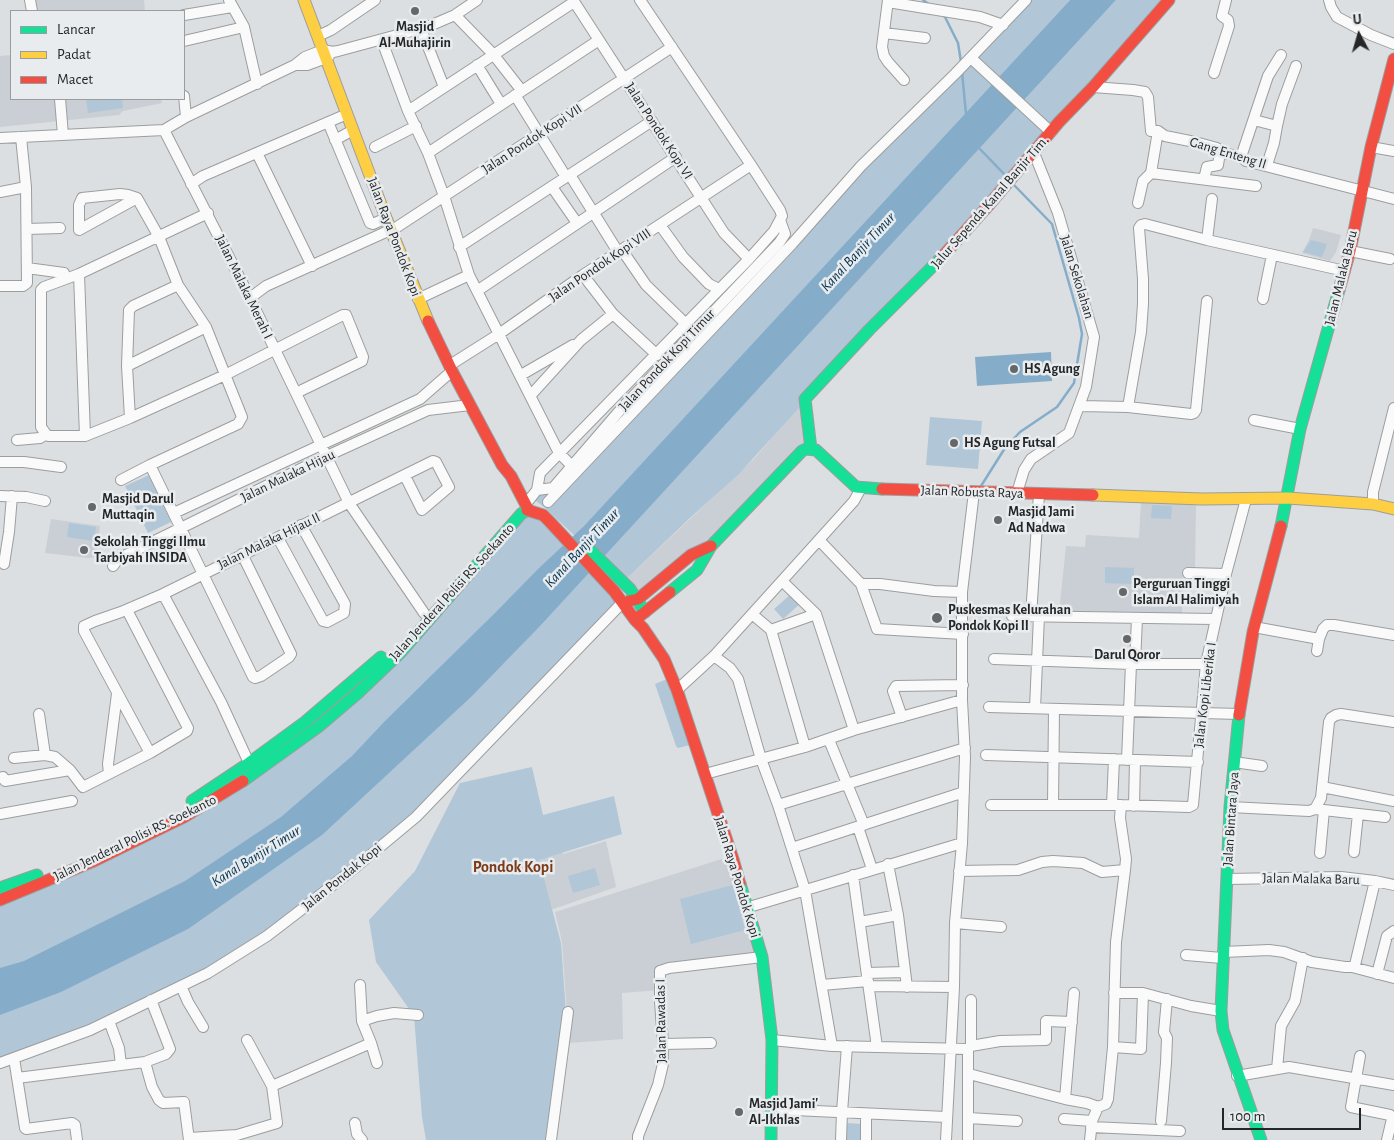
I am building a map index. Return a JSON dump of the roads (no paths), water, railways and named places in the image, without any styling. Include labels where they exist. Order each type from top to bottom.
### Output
[{"type":"main road","name":"Jalan Raya Pondok Kopi","points":[[304,0],[327,54],[390,230],[418,299],[451,368],[502,465],[502,481],[523,505],[552,519],[623,582],[638,599],[645,612]]},
{"type":"main road","name":"Jalur Sependa Kanal Banjir Tim.","points":[[811,449],[805,400],[869,330],[933,267],[1034,153],[1047,130],[1093,87],[1170,0]]},
{"type":"main road","name":"Jalan Malaka Baru","points":[[1288,498],[1300,428],[1345,271],[1371,147],[1394,59]]},
{"type":"main road","points":[[639,624],[645,612],[697,570],[711,546],[802,451],[816,450],[856,487],[861,488]]},
{"type":"main road","name":"Jalan Robusta Raya","points":[[861,488],[1202,499],[1288,498],[1373,504],[1394,509]]},
{"type":"main road","name":"Jalan Bintara Jaya","points":[[1260,1140],[1223,1030],[1221,1011],[1222,955],[1230,807],[1239,714],[1254,626],[1288,498]]},
{"type":"main road","name":"Jalan Jenderal Polisi RS. Soekanto","points":[[0,888],[52,869],[187,804],[249,763],[305,722],[378,660],[424,613],[509,516],[523,505]]},
{"type":"main road","name":"Jalan Jenderal Polisi RS. Soekanto","points":[[0,900],[94,861],[184,817],[254,775],[318,727],[401,652],[523,505]]},
{"type":"main road","name":"Jalan Raya Pondok Kopi","points":[[552,519],[614,591],[639,624],[664,659],[677,690],[733,859],[762,958],[772,1040],[771,1140]]},
{"type":"main road","points":[[622,603],[638,599],[692,555],[711,546]]},
{"type":"main road","points":[[354,679],[362,689]]},
{"type":"main road","points":[[249,763],[254,775]]},
{"type":"street","points":[[318,36],[331,30],[376,0]]},
{"type":"street","points":[[0,138],[164,130],[186,117],[295,65],[305,57],[327,54],[422,29],[455,14],[477,0]]},
{"type":"street","name":"Jalan Pondok Kopi Timur","points":[[523,505],[537,490],[540,473],[657,356],[748,260],[774,231],[782,216],[751,165],[640,0]]},
{"type":"street","points":[[548,502],[792,244],[861,166],[955,74],[974,61],[1026,0]]},
{"type":"street","points":[[1214,73],[1229,26],[1228,20],[1222,15],[1226,0]]},
{"type":"street","points":[[1329,0],[1337,17],[1371,35],[1394,44]]},
{"type":"street","points":[[408,111],[573,1]]},
{"type":"street","name":"Jalan Pondok Kopi VI","points":[[573,1],[625,78],[724,233],[748,260]]},
{"type":"street","points":[[904,80],[896,73],[884,56],[882,48],[888,1],[980,17],[1003,25]]},
{"type":"street","points":[[185,15],[231,4],[244,27],[257,84]]},
{"type":"street","points":[[455,14],[493,54],[519,93],[539,134],[620,251],[646,285],[686,324]]},
{"type":"street","points":[[185,41],[244,27]]},
{"type":"street","points":[[422,29],[444,87]]},
{"type":"street","points":[[884,33],[925,38]]},
{"type":"street","points":[[382,40],[408,111],[428,154],[444,196],[469,275],[559,453],[573,467]]},
{"type":"street","points":[[428,154],[599,40]]},
{"type":"street","name":"Jalan Pondok Kopi VII","points":[[250,298],[266,286],[390,230],[672,47]]},
{"type":"street","points":[[1241,157],[1268,76],[1281,55]]},
{"type":"street","points":[[974,61],[1047,130]]},
{"type":"street","points":[[477,65],[501,104]]},
{"type":"street","points":[[1267,165],[1274,143],[1282,104],[1296,66]]},
{"type":"street","points":[[1093,87],[1133,90],[1144,92],[1148,97],[1151,131],[1158,131],[1151,174],[1143,181],[1138,203]]},
{"type":"street","points":[[60,100],[63,135]]},
{"type":"street","points":[[184,100],[186,117]]},
{"type":"street","points":[[191,184],[203,176],[348,114]]},
{"type":"street","points":[[1254,120],[1277,126]]},
{"type":"street","points":[[459,247],[652,121]]},
{"type":"street","points":[[328,122],[370,223],[373,224],[386,218]]},
{"type":"street","points":[[375,147],[416,126]]},
{"type":"street","name":"Jalan Malaka Merah I","points":[[164,130],[208,213],[349,503],[424,613]]},
{"type":"street","points":[[335,140],[353,130]]},
{"type":"street","name":"Gang Enteng II","points":[[1158,131],[1165,136],[1217,148],[1220,152],[1246,160],[1394,199]]},
{"type":"street","points":[[0,286],[23,286],[27,283],[26,187],[21,137]]},
{"type":"street","points":[[1371,147],[1394,151]]},
{"type":"street","points":[[1204,179],[1207,167],[1218,165],[1220,152]]},
{"type":"street","points":[[257,153],[312,266]]},
{"type":"street","name":"Jalan Sekolahan","points":[[1017,493],[1024,470],[1031,459],[1069,433],[1081,406],[1086,388],[1094,337],[1058,213],[1034,153]]},
{"type":"street","points":[[477,291],[676,157]]},
{"type":"street","name":"Jalan Pondok Kopi VIII","points":[[451,368],[583,275],[751,165]]},
{"type":"street","points":[[1151,174],[1256,186]]},
{"type":"street","points":[[552,186],[577,224]]},
{"type":"street","points":[[0,192],[26,187]]},
{"type":"street","points":[[121,480],[241,421],[240,413],[206,327],[178,285],[159,237],[137,198],[120,194],[82,198],[79,205],[79,230],[137,198]]},
{"type":"street","points":[[1207,240],[1212,199]]},
{"type":"street","points":[[208,213],[79,274],[44,287],[40,295],[41,427],[48,436],[85,436],[130,418],[224,375],[343,315],[347,316],[362,361],[296,393]]},
{"type":"street","name":"Jalan Pondok Kopi Timur","points":[[537,490],[553,488],[622,408],[779,243],[785,234],[780,220]]},
{"type":"street","points":[[1128,407],[1141,332],[1144,278],[1139,228],[1141,225],[1145,224],[1345,271]]},
{"type":"street","points":[[660,225],[683,257],[709,284],[718,290]]},
{"type":"street","points":[[27,229],[60,228]]},
{"type":"street","points":[[1350,251],[1390,259]]},
{"type":"street","points":[[1263,299],[1272,255]]},
{"type":"street","points":[[27,268],[64,273]]},
{"type":"street","points":[[79,274],[85,436]]},
{"type":"street","points":[[418,299],[469,275]]},
{"type":"street","points":[[583,275],[613,314],[657,356]]},
{"type":"street","points":[[130,418],[127,366],[129,310],[133,306],[178,285]]},
{"type":"street","points":[[1081,406],[1128,407],[1191,414],[1196,410],[1207,301]]},
{"type":"street","points":[[530,395],[558,359],[613,314]]},
{"type":"street","points":[[127,366],[206,327]]},
{"type":"street","points":[[521,375],[558,359]]},
{"type":"street","name":"Jalan Malaka Hijau","points":[[174,513],[421,397],[451,368]]},
{"type":"street","points":[[421,397],[427,410]]},
{"type":"street","name":"Jalan Malaka Hijau","points":[[113,566],[118,559],[327,456],[427,410],[470,405]]},
{"type":"street","points":[[1373,504],[1373,492],[1394,408]]},
{"type":"street","points":[[1254,420],[1300,428]]},
{"type":"street","points":[[17,440],[40,438],[46,434]]},
{"type":"street","name":"Jalan Malaka Hijau II","points":[[116,694],[84,632],[84,626],[163,594],[435,461],[449,486],[422,510],[405,476]]},
{"type":"street","points":[[0,462],[24,462],[61,467]]},
{"type":"street","points":[[150,465],[252,676],[255,678],[289,657],[290,652],[242,554]]},
{"type":"street","points":[[242,481],[250,495]]},
{"type":"street","points":[[677,690],[714,656],[854,501],[861,488]]},
{"type":"street","points":[[946,1140],[954,987],[955,923],[964,792],[962,592],[978,492]]},
{"type":"street","points":[[1035,708],[1037,660],[1035,616],[1039,494]]},
{"type":"street","points":[[0,496],[44,500]]},
{"type":"street","points":[[4,564],[12,496]]},
{"type":"street","name":"Jalan Kopi Liberika I","points":[[1134,806],[1190,807],[1193,805],[1206,664],[1215,619],[1246,499]]},
{"type":"street","points":[[278,538],[323,621],[327,622],[344,612],[345,604],[301,525]]},
{"type":"street","points":[[819,540],[861,584],[875,625],[879,629],[963,634]]},
{"type":"street","points":[[1188,573],[1226,574]]},
{"type":"street","points":[[782,581],[816,614],[854,730]]},
{"type":"street","points":[[861,584],[880,584],[934,591],[962,592]]},
{"type":"street","points":[[163,594],[221,702],[249,763]]},
{"type":"street","name":"Jalan Pondak Kopi","points":[[0,1063],[90,1030],[109,1021],[208,973],[267,936],[349,873],[416,817],[622,603]]},
{"type":"street","points":[[14,758],[45,755],[55,757],[70,770],[83,787],[86,787],[187,731],[188,728],[127,610]]},
{"type":"street","points":[[752,614],[771,630],[805,747]]},
{"type":"street","points":[[771,630],[816,614]]},
{"type":"street","points":[[1012,616],[1215,619]]},
{"type":"street","points":[[991,805],[1134,806],[1129,711],[1137,618]]},
{"type":"street","points":[[1317,651],[1323,629],[1327,625],[1394,635]]},
{"type":"street","points":[[1254,626],[1319,640]]},
{"type":"street","points":[[714,656],[730,668],[738,679],[761,759],[805,890],[832,1046]]},
{"type":"street","points":[[994,659],[1133,664],[1206,664]]},
{"type":"street","points":[[902,717],[893,691],[896,686],[963,685]]},
{"type":"street","points":[[116,694],[150,753]]},
{"type":"street","points":[[109,773],[108,764],[116,694]]},
{"type":"street","points":[[705,774],[805,747],[854,730],[962,700]]},
{"type":"street","points":[[988,708],[1239,714]]},
{"type":"street","points":[[1053,805],[1054,709]]},
{"type":"street","points":[[39,714],[45,755]]},
{"type":"street","points":[[1320,853],[1319,809],[1329,722],[1336,715],[1341,714],[1393,719]]},
{"type":"street","points":[[829,740],[861,826],[872,869]]},
{"type":"street","points":[[778,805],[965,748]]},
{"type":"street","points":[[986,755],[1198,762]]},
{"type":"street","points":[[1090,1140],[1092,1124],[1098,1107],[1108,1102],[1113,1047],[1117,930],[1126,859],[1117,805],[1114,760]]},
{"type":"street","points":[[1234,762],[1262,766]]},
{"type":"street","points":[[0,778],[3,777],[5,781],[70,770]]},
{"type":"street","points":[[1322,788],[1394,801]]},
{"type":"street","points":[[792,848],[964,792]]},
{"type":"street","points":[[0,814],[72,801]]},
{"type":"street","points":[[1230,807],[1309,811],[1319,809],[1385,817]]},
{"type":"street","points":[[1354,852],[1358,814]]},
{"type":"street","points":[[746,908],[962,842]]},
{"type":"street","points":[[960,871],[1018,870],[1042,862],[1053,861],[1083,862],[1102,872],[1125,870]]},
{"type":"street","points":[[888,864],[898,916],[907,987]]},
{"type":"street","points":[[853,875],[877,1047]]},
{"type":"street","name":"Jalan Malaka Baru","points":[[1227,879],[1341,877],[1394,885]]},
{"type":"street","points":[[1352,967],[1355,964],[1375,881]]},
{"type":"street","points":[[860,922],[898,916]]},
{"type":"street","points":[[955,923],[1001,927]]},
{"type":"street","points":[[1377,974],[1387,936],[1394,931]]},
{"type":"street","points":[[1186,956],[1222,955],[1269,950],[1284,952],[1320,963],[1352,967],[1394,978]]},
{"type":"street","name":"Jalan Rawadas I","points":[[638,1140],[661,1074],[663,1044],[660,971],[669,968],[762,958]]},
{"type":"street","points":[[1277,1069],[1281,1026],[1295,1002],[1303,958]]},
{"type":"street","points":[[822,985],[868,980],[905,972]]},
{"type":"street","points":[[868,980],[907,987],[954,987]]},
{"type":"street","points":[[360,985],[362,1021],[377,1062]]},
{"type":"street","points":[[181,986],[202,1027]]},
{"type":"street","points":[[1065,1100],[1074,993]]},
{"type":"street","points":[[1114,993],[1143,993],[1191,1006],[1221,1011]]},
{"type":"street","points":[[1113,1047],[1140,1049],[1143,993]]},
{"type":"street","points":[[17,1078],[144,1062],[166,1054],[170,1049],[151,1000]]},
{"type":"street","points":[[968,1140],[971,1000]]},
{"type":"street","points":[[1161,1121],[1167,1038],[1164,1032],[1167,1000]]},
{"type":"street","points":[[551,1140],[568,1012]]},
{"type":"street","points":[[362,1021],[394,1013],[418,1015]]},
{"type":"street","points":[[109,1021],[119,1048],[121,1065]]},
{"type":"street","points":[[772,1040],[832,1046],[969,1047],[1000,1041],[1046,1040],[1046,1021],[1072,1022]]},
{"type":"street","points":[[144,1062],[152,1087],[159,1100],[164,1103],[184,1102],[189,1139],[237,1135],[277,1124],[278,1118],[272,1086],[247,1040]]},
{"type":"street","points":[[272,1086],[371,1043]]},
{"type":"street","points":[[663,1044],[711,1043]]},
{"type":"street","points":[[842,1140],[842,1112],[848,1046]]},
{"type":"street","points":[[1360,1056],[1351,1107],[1390,1115],[1392,1119],[1387,1140]]},
{"type":"street","points":[[14,1058],[26,1129],[74,1123],[77,1140]]},
{"type":"street","points":[[1237,1076],[1289,1067],[1394,1085]]},
{"type":"street","points":[[969,1074],[1098,1107]]},
{"type":"street","points":[[772,1109],[946,1117]]},
{"type":"street","points":[[866,1114],[866,1140]]},
{"type":"street","points":[[969,1118],[1017,1121]]},
{"type":"street","points":[[1064,1119],[1092,1124],[1180,1130]]},
{"type":"street","points":[[355,1123],[358,1136],[362,1140]]},
{"type":"water","name":"Kanal Banjir Timur","points":[[1070,0],[1116,0],[540,626],[471,697],[322,835],[188,929],[61,992],[0,1015],[0,968],[24,961],[185,881],[281,817],[352,756],[538,569],[583,527]]},
{"type":"water","name":"HS Agung","points":[[1051,352],[1052,381],[977,386],[975,357]]},
{"type":"waterway","points":[[923,0],[930,5]]},
{"type":"waterway","points":[[942,15],[945,17],[958,43],[961,62]]},
{"type":"waterway","points":[[962,72],[966,114]]},
{"type":"waterway","points":[[978,147],[1007,177]]},
{"type":"waterway","points":[[981,486],[1005,448],[1020,432],[1057,407],[1074,383],[1082,334],[1052,224],[1014,185]]},
{"type":"place","name":"Masjid Al-Muhajirin","points":[[415,11]]},
{"type":"place","name":"HS Agung","points":[[1014,369]]},
{"type":"place","name":"HS Agung Futsal","points":[[954,443]]},
{"type":"place","name":"Masjid Darul Muttaqin","points":[[92,507]]},
{"type":"place","name":"Masjid Jami Ad Nadwa","points":[[998,520]]},
{"type":"place","name":"Sekolah Tinggi Ilmu Tarbiyah INSIDA","points":[[84,550]]},
{"type":"place","name":"Perguruan Tinggi Islam Al Halimiyah","points":[[1123,592]]},
{"type":"place","name":"Puskesmas Kelurahan Pondok Kopi II","points":[[937,618]]},
{"type":"place","name":"Darul Qoror","points":[[1127,639]]},
{"type":"place","name":"Masjid Jami' Al-Ikhlas","points":[[739,1112]]},
{"type":"district","name":"Pondok Kopi","points":[[513,867]]}]
